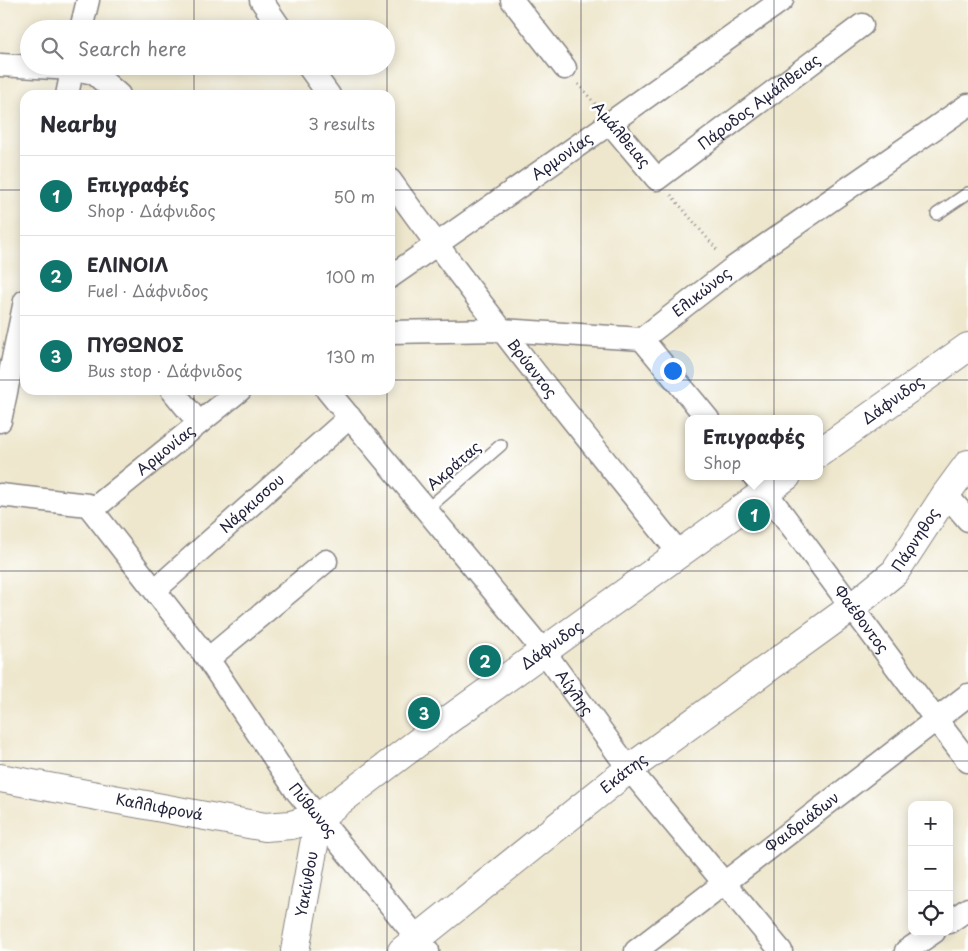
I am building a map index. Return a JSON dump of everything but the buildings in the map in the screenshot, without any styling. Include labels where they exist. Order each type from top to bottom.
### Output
[{"type":"street","points":[[84,20],[88,0]]},
{"type":"street","points":[[261,0],[275,20]]},
{"type":"street","points":[[512,0],[566,68]]},
{"type":"street","name":"Αρμονίας","points":[[395,273],[782,0]]},
{"type":"street","name":"Πάροδος Αμάλθειας","points":[[657,179],[862,25]]},
{"type":"street","points":[[0,65],[20,66]]},
{"type":"street","points":[[69,90],[72,75]]},
{"type":"street","points":[[96,75],[113,90]]},
{"type":"street","points":[[315,75],[325,90]]},
{"type":"street","name":"Ελικώνος","points":[[642,339],[733,268],[968,105]]},
{"type":"street","name":"Αμάλθειας","points":[[610,123],[657,179]]},
{"type":"street","name":"Βρύαντος","points":[[395,187],[502,330],[680,554]]},
{"type":"street","points":[[0,421],[20,325]]},
{"type":"street","points":[[395,332],[502,330],[642,339],[705,415]]},
{"type":"street","name":"Δάφνιδος","points":[[823,450],[967,350]]},
{"type":"street","points":[[176,395],[199,423]]},
{"type":"street","name":"Αρμονίας","points":[[90,508],[234,395]]},
{"type":"street","name":"Αίγλης","points":[[331,395],[543,652],[629,769],[781,951]]},
{"type":"street","name":"Νάρκισσου","points":[[155,590],[350,417]]},
{"type":"street","name":"Πάρνηθος","points":[[852,607],[895,572],[968,464]]},
{"type":"street","name":"Δάφνιδος","points":[[319,817],[437,728],[680,554],[769,481]]},
{"type":"street","name":"Φαέθοντος","points":[[769,481],[852,607],[968,760]]},
{"type":"street","points":[[946,494],[968,520]]},
{"type":"street","points":[[0,495],[90,508]]},
{"type":"street","name":"Πύθωνος","points":[[90,508],[208,659],[295,790],[319,817],[416,947]]},
{"type":"street","points":[[208,659],[326,562]]},
{"type":"street","name":"Εκάτης","points":[[416,947],[629,769],[852,607]]},
{"type":"street","name":"Φαιδριάδων","points":[[636,951],[968,695]]},
{"type":"street","name":"Καλλιφρονά","points":[[0,778],[265,827],[291,825],[319,817]]},
{"type":"street","name":"Υακίνθου","points":[[295,951],[319,817]]},
{"type":"street","points":[[953,919],[968,909]]},
{"type":"street","points":[[906,951],[928,936]]},
{"type":"lane","points":[[937,214],[968,193]]},
{"type":"lane","name":"Ακράτας","points":[[426,510],[502,445]]},
{"type":"path","name":"Αμάλθειας","points":[[566,68],[610,123]]},
{"type":"path","name":"Αμάλθειας","points":[[657,179],[733,268]]},
{"type":"place","name":"Επιγραφές","points":[[754,515]]},
{"type":"place","name":"ΕΛΙΝΟΙΛ","points":[[485,661]]},
{"type":"place","name":"ΠΥΘΩΝΟΣ","points":[[424,713]]}]
